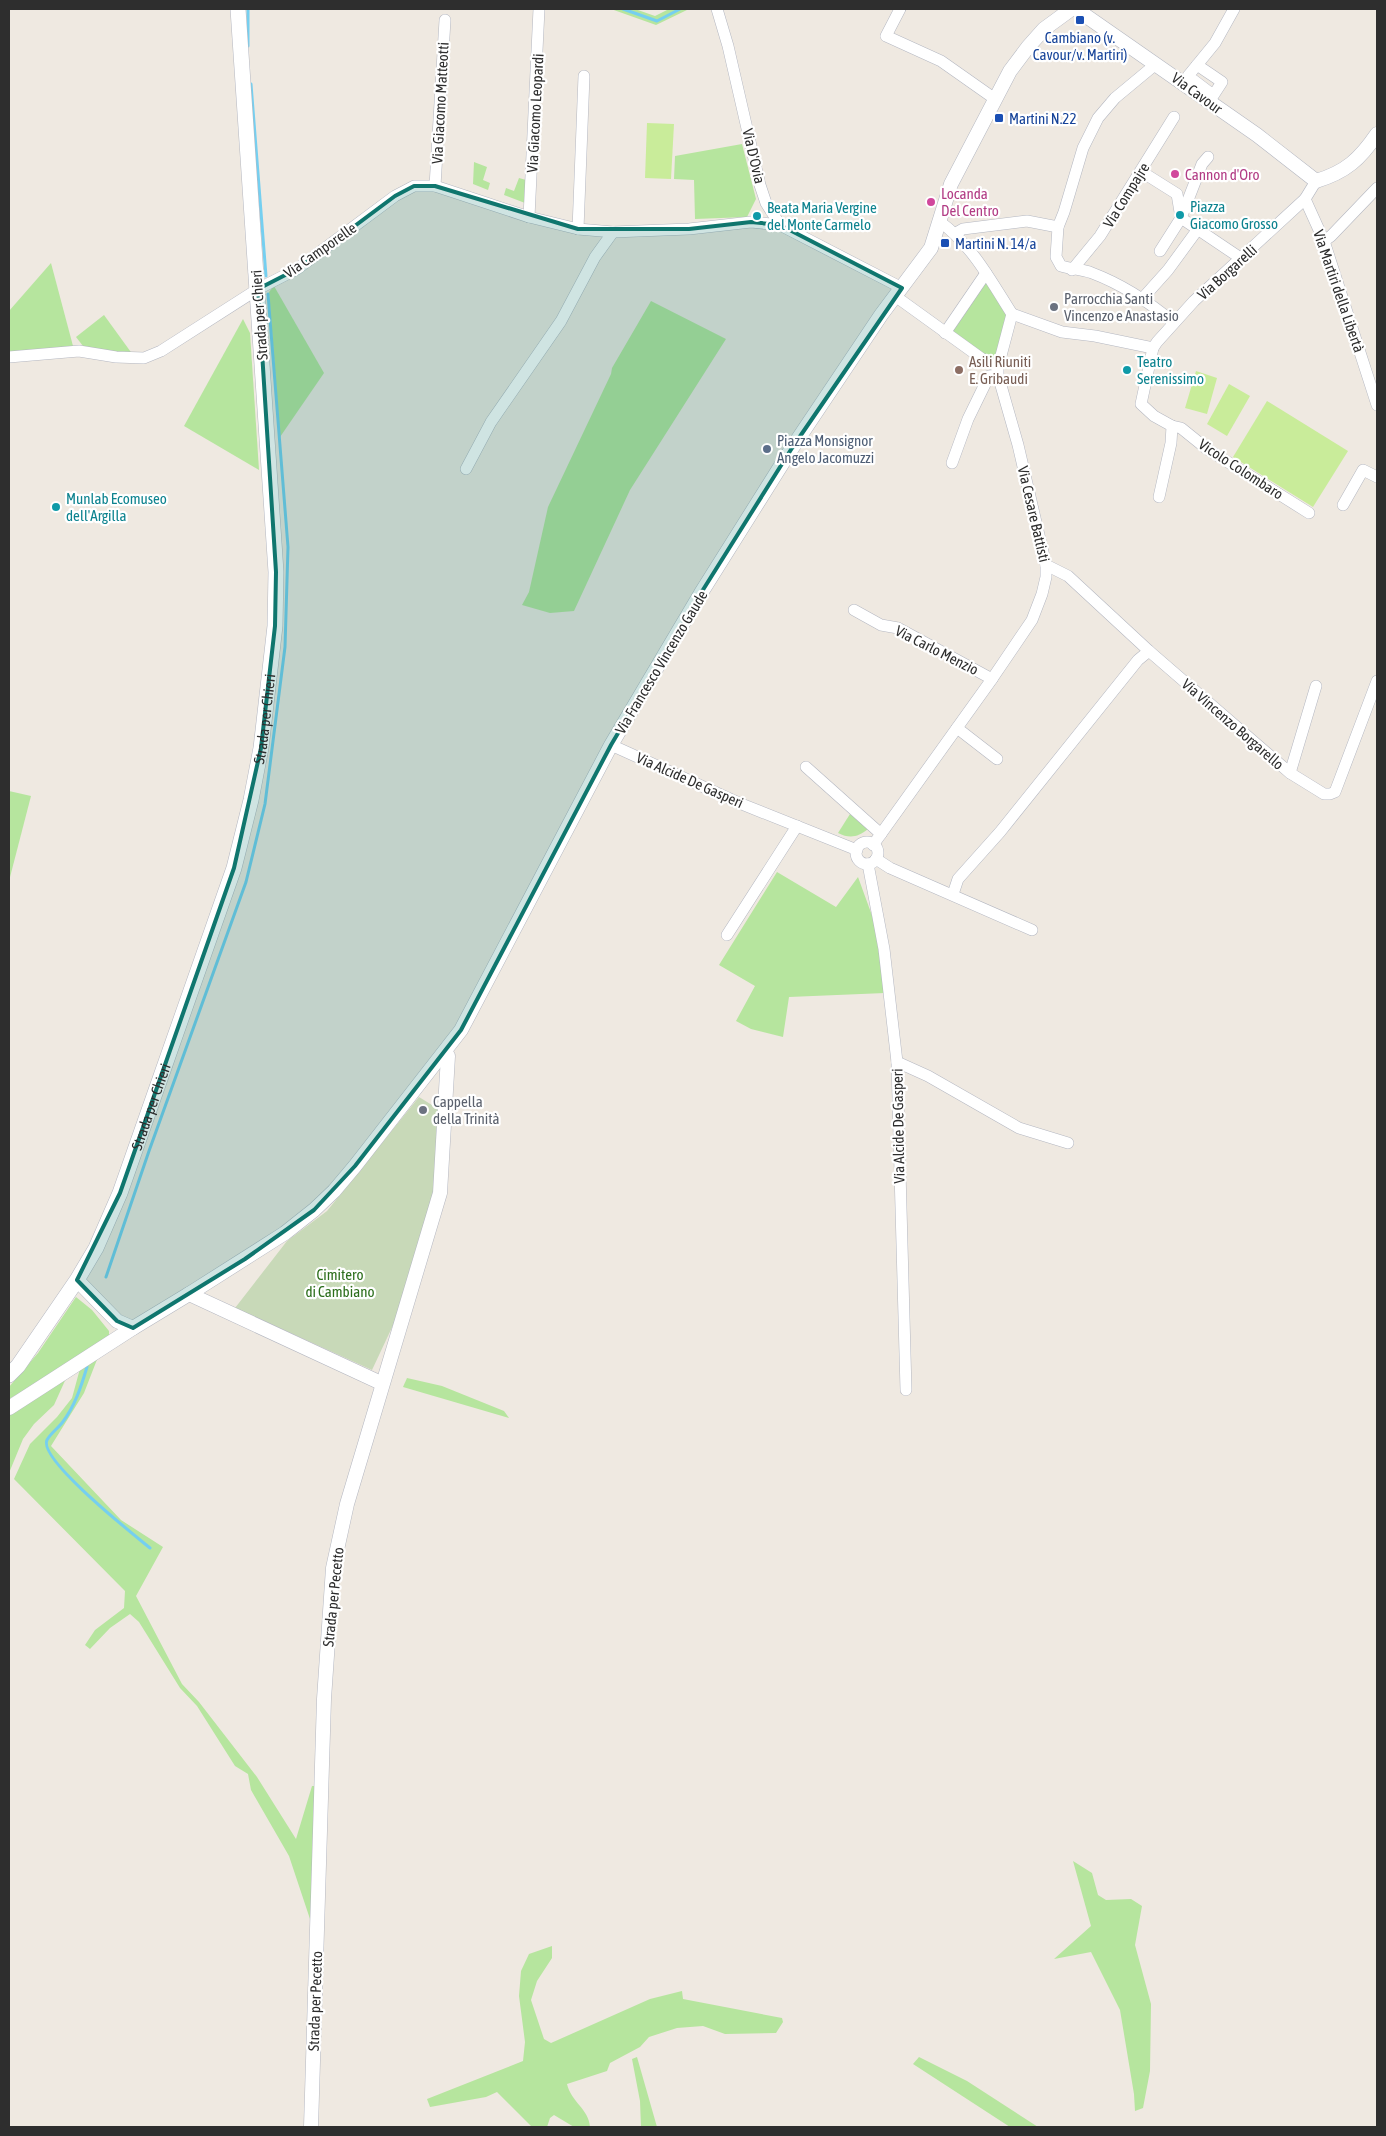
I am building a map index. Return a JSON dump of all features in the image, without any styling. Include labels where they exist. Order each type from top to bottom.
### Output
[{"type":"main road","name":"Strada per Chieri","points":[[9,1375],[18,1366],[78,1280],[96,1248],[120,1194],[228,886],[251,800],[261,748],[276,626],[276,572],[238,9]]},
{"type":"street","name":"Via Giacomo Leopardi","points":[[529,217],[540,9]]},
{"type":"street","name":"Via D'Ovia","points":[[717,9],[728,46],[760,185],[766,203],[780,225]]},
{"type":"street","points":[[900,9],[886,36],[941,61],[995,98]]},
{"type":"street","name":"Via Francesco Vincenzo Gaude","points":[[9,1408],[285,1233],[314,1210],[350,1172],[445,1052],[461,1030],[611,745],[758,501],[851,359],[931,248],[951,184],[1010,71],[1028,47],[1059,17],[1076,9]]},
{"type":"street","name":"Via Cavour","points":[[1076,9],[1105,31],[1211,98],[1316,181]]},
{"type":"street","points":[[1185,80],[1215,43],[1234,9]]},
{"type":"street","name":"Via Giacomo Matteotti","points":[[435,186],[445,20]]},
{"type":"street","points":[[1156,64],[1115,98],[1098,118],[1083,148],[1058,227],[1056,257],[1061,266],[1072,270],[1090,272],[1114,283],[1142,299],[1173,322]]},
{"type":"street","points":[[1197,65],[1222,82],[1211,98]]},
{"type":"street","points":[[578,229],[584,76]]},
{"type":"street","name":"Via Compajre","points":[[1072,270],[1100,236],[1142,172],[1174,117]]},
{"type":"street","points":[[1305,199],[1316,181],[1334,175],[1350,165],[1364,153],[1377,134]]},
{"type":"street","points":[[1160,251],[1181,218],[1202,164],[1208,156]]},
{"type":"street","points":[[1142,172],[1177,194],[1181,218],[1236,255],[1238,259]]},
{"type":"street","name":"Via Camporelle","points":[[9,357],[79,351],[116,357],[144,358],[161,351],[258,289],[296,269],[395,196],[414,186],[435,186],[529,217],[578,229],[613,232],[689,229],[752,222],[780,225]]},
{"type":"street","points":[[1324,241],[1377,188]]},
{"type":"street","name":"Via Martiri della Libertà","points":[[1305,199],[1324,241],[1377,405]]},
{"type":"street","name":"Via Borgarelli","points":[[1154,348],[1173,322],[1238,259],[1265,238],[1305,199]]},
{"type":"street","points":[[956,233],[963,229],[1027,220],[1058,227]]},
{"type":"street","points":[[939,221],[956,233],[986,273],[1012,314],[1062,332],[1095,336],[1154,348]]},
{"type":"street","points":[[780,225],[899,292],[945,333],[998,371]]},
{"type":"street","points":[[1142,299],[1168,270],[1198,230]]},
{"type":"street","points":[[466,469],[491,422],[561,321],[595,257],[613,232]]},
{"type":"street","points":[[945,333],[986,273]]},
{"type":"street","points":[[952,463],[968,419],[989,376],[998,371],[1012,314]]},
{"type":"street","name":"Vicolo Colombaro","points":[[1154,348],[1140,404],[1154,416],[1172,426],[1181,428],[1207,449],[1309,513]]},
{"type":"street","name":"Via Cesare Battisti","points":[[873,845],[1032,620],[1042,594],[1046,577],[1046,565],[1018,445],[998,371]]},
{"type":"street","points":[[1159,497],[1171,444],[1172,426]]},
{"type":"street","points":[[1343,505],[1363,470],[1377,477]]},
{"type":"street","name":"Via Vincenzo Borgarello","points":[[1046,565],[1068,576],[1149,651],[1290,773],[1324,794],[1335,792],[1377,681]]},
{"type":"street","name":"Via Carlo Menzio","points":[[854,610],[881,626],[898,628],[992,679]]},
{"type":"street","points":[[953,894],[958,879],[1000,832],[1138,660],[1149,651]]},
{"type":"street","points":[[1290,773],[1316,686]]},
{"type":"street","points":[[956,728],[997,759]]},
{"type":"street","name":"Via Alcide De Gasperi","points":[[611,745],[739,803],[857,850]]},
{"type":"street","points":[[806,767],[881,834]]},
{"type":"street","points":[[727,935],[797,826]]},
{"type":"street","points":[[872,862],[878,850],[873,845],[863,844],[857,850],[858,858],[890,868],[953,894],[1032,930]]},
{"type":"street","name":"Via Alcide De Gasperi","points":[[872,862],[897,1062],[906,1390]]},
{"type":"street","name":"Strada per Pecetto","points":[[310,2127],[324,1699],[333,1568],[347,1504],[381,1383],[391,1360],[440,1193],[448,1056],[445,1052]]},
{"type":"street","points":[[897,1062],[928,1076],[1019,1128],[1068,1143]]},
{"type":"street","points":[[78,1280],[116,1321],[133,1328]]},
{"type":"street","points":[[189,1294],[381,1383]]},
{"type":"highlighted area","points":[[414,186],[435,186],[578,229],[689,229],[751,222],[780,225],[902,288],[792,448],[701,593],[611,745],[461,1030],[355,1166],[314,1210],[245,1259],[133,1328],[117,1321],[77,1280],[120,1193],[234,868],[261,748],[275,626],[276,572],[258,289],[297,269],[395,196]]},
{"type":"green space","points":[[611,9],[635,9],[655,16],[669,9],[689,9],[656,25]]},
{"type":"green space","points":[[647,123],[674,124],[671,179],[645,178]]},
{"type":"green space","points":[[742,144],[756,199],[747,217],[695,219],[694,180],[674,179],[675,156]]},
{"type":"green space","points":[[474,162],[487,167],[483,180],[490,183],[488,190],[473,184]]},
{"type":"green space","points":[[519,178],[526,180],[525,203],[504,195],[506,188],[514,191]]},
{"type":"green space","points":[[51,263],[73,346],[9,354],[9,311]]},
{"type":"green space","points":[[984,277],[1008,315],[994,362],[947,333]]},
{"type":"green space","points":[[274,286],[324,373],[280,437],[269,292]]},
{"type":"green space","points":[[651,301],[726,339],[630,490],[574,611],[550,613],[522,605],[529,592],[548,507],[611,374],[612,368]]},
{"type":"green space","points":[[104,315],[133,355],[83,346],[76,337]]},
{"type":"green space","points":[[243,319],[250,333],[259,470],[184,426]]},
{"type":"green space","points":[[1196,371],[1217,378],[1207,414],[1185,408]]},
{"type":"green space","points":[[1229,384],[1250,396],[1227,436],[1207,424]]},
{"type":"green space","points":[[1267,401],[1348,451],[1313,507],[1233,457]]},
{"type":"green space","points":[[9,791],[31,796],[9,881]]},
{"type":"green space","points":[[850,814],[868,829],[854,836],[838,833]]},
{"type":"green space","points":[[777,872],[836,907],[858,877],[874,921],[885,993],[789,997],[783,1037],[751,1029],[736,1021],[755,986],[719,965]]},
{"type":"green space","name":"Cimitero di Cambiano","points":[[419,1097],[440,1110],[436,1183],[403,1304],[372,1370],[235,1308],[287,1241],[327,1211]]},
{"type":"green space","points":[[76,1297],[92,1310],[109,1331],[109,1342],[9,1399],[9,1387],[38,1353]]},
{"type":"green space","points":[[98,1357],[84,1393],[51,1446],[121,1520],[163,1547],[136,1596],[182,1684],[199,1702],[257,1777],[296,1839],[312,1786],[317,1786],[313,1928],[289,1856],[251,1790],[248,1774],[235,1766],[197,1706],[180,1688],[139,1622],[130,1614],[110,1628],[90,1649],[85,1645],[95,1630],[124,1608],[125,1591],[14,1479],[30,1444],[57,1417],[72,1398],[81,1365]]},
{"type":"green space","points":[[68,1374],[54,1405],[34,1424],[23,1439],[9,1473],[9,1414]]},
{"type":"green space","points":[[407,1378],[442,1386],[504,1411],[509,1418],[403,1387]]},
{"type":"green space","points":[[1073,1861],[1092,1873],[1098,1895],[1106,1900],[1131,1899],[1142,1906],[1135,1945],[1151,2004],[1150,2071],[1143,2108],[1135,2111],[1134,2094],[1120,2010],[1091,1952],[1054,1959],[1091,1926]]},
{"type":"green space","points":[[552,1946],[552,1958],[537,1981],[531,2000],[544,2039],[551,2043],[650,1999],[682,1991],[683,1999],[782,2018],[783,2022],[776,2033],[725,2034],[703,2026],[677,2028],[649,2037],[640,2047],[610,2063],[607,2071],[567,2084],[572,2096],[587,2115],[590,2127],[574,2127],[554,2115],[550,2118],[547,2127],[532,2127],[497,2092],[486,2097],[430,2107],[427,2099],[523,2061],[525,2042],[519,1996],[521,1971],[529,1954]]},
{"type":"green space","points":[[637,2057],[657,2127],[641,2127],[640,2101],[632,2059]]},
{"type":"green space","points":[[919,2057],[967,2081],[1038,2127],[1010,2127],[913,2064]]},
{"type":"waterway","points":[[248,9],[248,46]]},
{"type":"waterway","points":[[623,9],[657,21],[680,9]]},
{"type":"waterway","points":[[251,84],[266,276]]},
{"type":"waterway","points":[[106,1277],[149,1151],[246,882],[265,804],[285,647],[288,547],[268,294]]},
{"type":"waterway","points":[[87,1367],[71,1410],[47,1440],[48,1450],[71,1479],[150,1548]]},
{"type":"place","name":"Cambiano (v. Cavour/v. Martiri)","points":[[1080,20]]},
{"type":"place","name":"Martini N.22","points":[[999,118]]},
{"type":"place","name":"Cannon d'Oro","points":[[1175,174]]},
{"type":"place","name":"Locanda Del Centro","points":[[931,202]]},
{"type":"place","name":"Piazza Giacomo Grosso","points":[[1180,215]]},
{"type":"place","name":"Beata Maria Vergine del Monte Carmelo","points":[[757,216]]},
{"type":"place","name":"Martini N. 14/a","points":[[945,243]]},
{"type":"place","name":"Parrocchia Santi Vincenzo e Anastasio","points":[[1054,307]]},
{"type":"place","name":"Asili Riuniti E. Gribaudi","points":[[959,370]]},
{"type":"place","name":"Teatro Serenissimo","points":[[1127,370]]},
{"type":"place","name":"Piazza Monsignor Angelo Jacomuzzi","points":[[767,449]]},
{"type":"place","name":"Munlab Ecomuseo dell'Argilla","points":[[56,507]]},
{"type":"place","name":"Cappella della Trinità","points":[[423,1110]]}]
